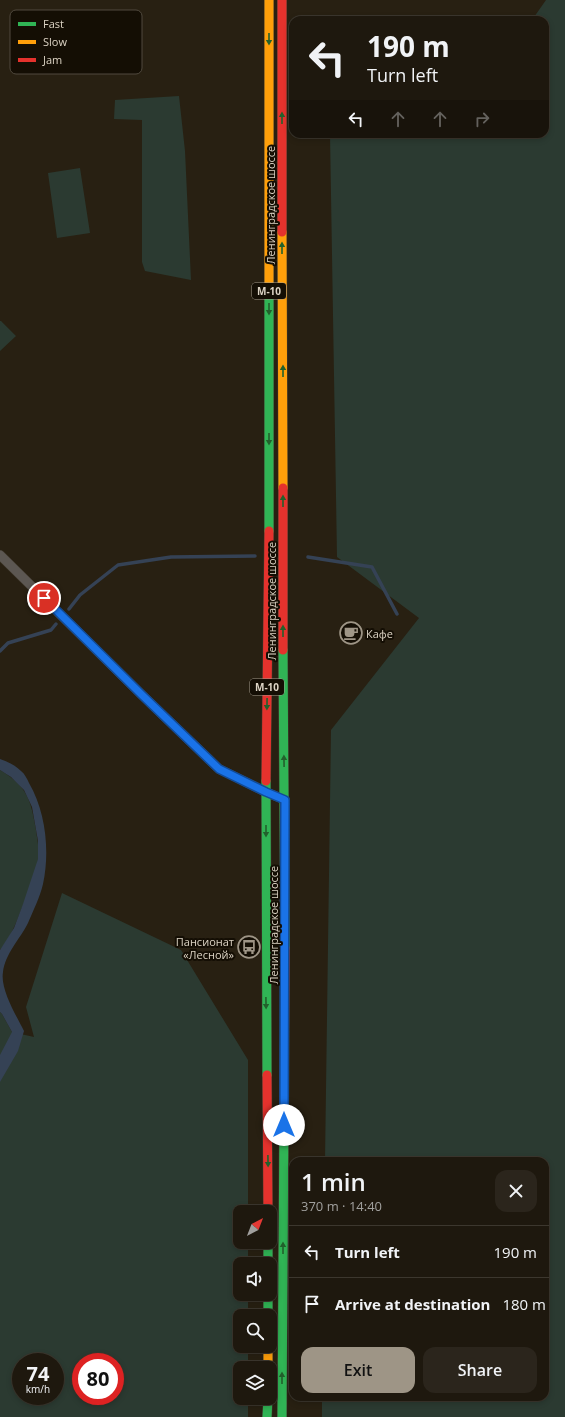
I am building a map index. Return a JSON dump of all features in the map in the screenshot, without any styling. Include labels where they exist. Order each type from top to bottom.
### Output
[{"type":"highway","name":"Ленинградское шоссе","points":[[268,1205],[266,792],[269,581],[269,0]]},
{"type":"highway","name":"Ленинградское шоссе","points":[[282,0],[283,656],[285,800],[282,1417]]},
{"type":"highway","points":[[268,1405],[268,1417]]},
{"type":"street","points":[[0,555],[219,769],[285,800]]},
{"type":"green space","points":[[546,0],[565,0],[565,1417],[322,1417],[322,1401],[549,1401],[549,1157],[325,1157],[331,730],[419,618],[337,557],[330,138],[549,138],[549,16],[535,16]]},
{"type":"green space","points":[[179,96],[185,151],[191,280],[145,271],[142,262],[142,120],[114,119],[115,100]]},
{"type":"green space","points":[[80,168],[90,233],[57,238],[48,173]]},
{"type":"green space","points":[[0,321],[16,336],[0,351]]},
{"type":"green space","points":[[0,770],[22,788],[30,802],[39,853],[29,892],[7,941],[0,950]]},
{"type":"green space","points":[[62,893],[181,950],[248,1060],[248,1205],[233,1205],[233,1249],[248,1249],[248,1257],[233,1257],[233,1301],[248,1301],[248,1309],[233,1309],[233,1353],[248,1353],[248,1361],[233,1361],[233,1405],[248,1405],[248,1417],[0,1417],[0,1012],[12,1032],[34,1037],[26,1007]]},
{"type":"water","points":[[0,759],[14,765],[22,772],[35,794],[43,819],[46,859],[43,884],[38,899],[25,929],[4,965],[3,979],[6,994],[24,1031],[18,1051],[0,1082],[0,1055],[12,1032],[0,1012],[0,950],[14,928],[23,904],[38,859],[38,841],[32,807],[24,790],[11,777],[0,770]]},
{"type":"waterway","points":[[69,609],[80,595],[118,565],[171,557],[255,556]]},
{"type":"waterway","points":[[308,557],[372,567],[397,614]]},
{"type":"waterway","points":[[0,651],[8,643],[51,630],[56,624]]},
{"type":"traffic: fast","points":[[269,288],[269,531]]},
{"type":"traffic: fast","points":[[283,650],[285,948]]},
{"type":"traffic: fast","points":[[266,781],[267,1075]]},
{"type":"traffic: fast","points":[[282,1417],[284,1116]]},
{"type":"traffic: fast","points":[[268,1249],[268,1257]]},
{"type":"traffic: fast","points":[[268,1301],[268,1309]]},
{"type":"traffic: fast","points":[[267,1417],[268,1405]]},
{"type":"traffic: slow","points":[[269,0],[269,288]]},
{"type":"traffic: slow","points":[[282,232],[283,488]]},
{"type":"traffic: slow","points":[[268,1353],[268,1361]]},
{"type":"traffic: jam","points":[[282,0],[282,232]]},
{"type":"traffic: jam","points":[[283,488],[283,650]]},
{"type":"traffic: jam","points":[[266,781],[269,531]]},
{"type":"traffic: jam","points":[[284,1116],[285,948]]},
{"type":"traffic: jam","points":[[267,1075],[268,1205]]},
{"type":"place","name":"Кафе","points":[[351,633]]},
{"type":"place","name":"Пансионат «Лесной»","points":[[249,947]]},
{"type":"route","points":[[44,598],[219,769],[285,800],[284,1125]]}]
